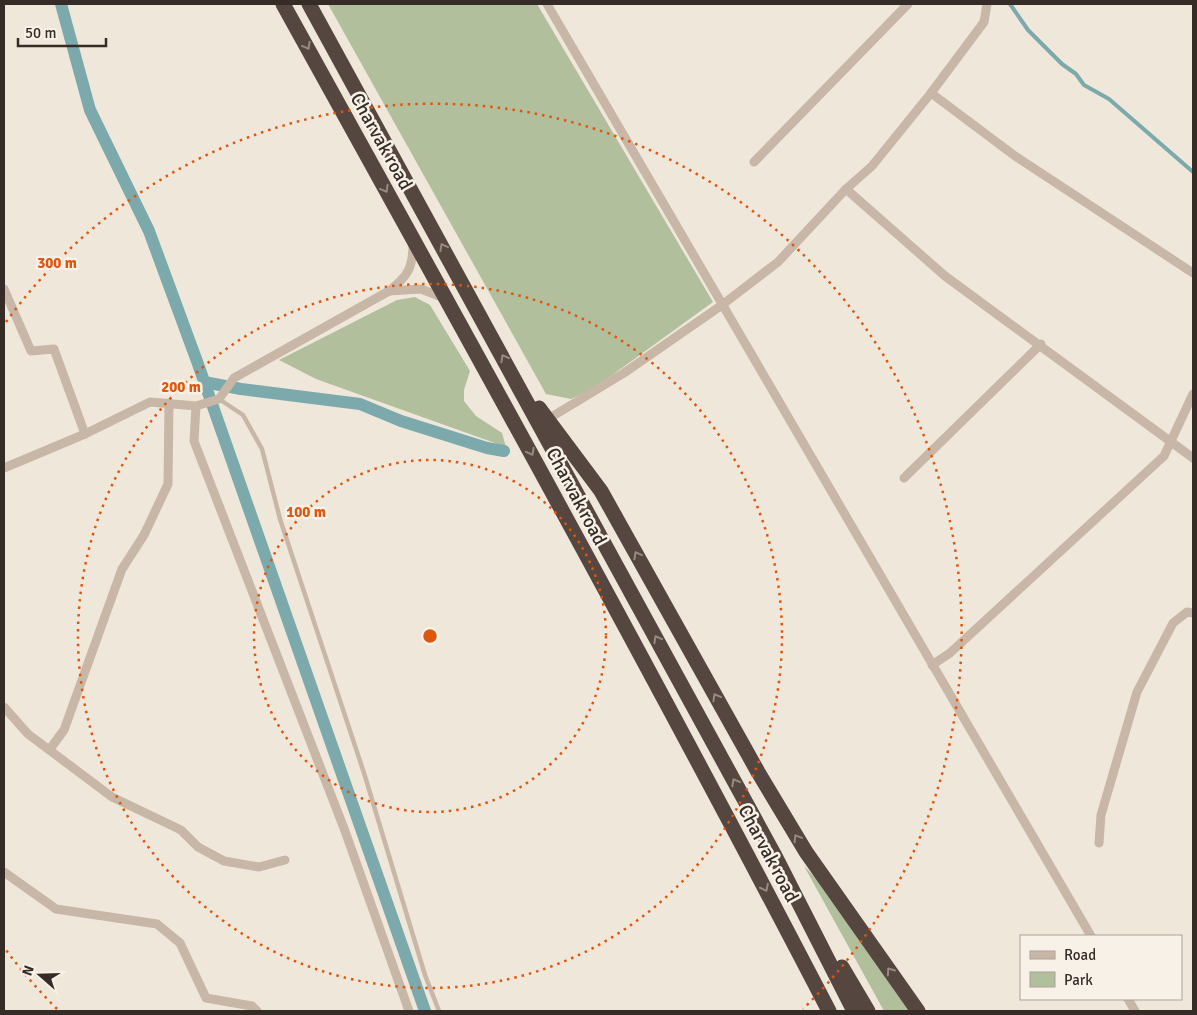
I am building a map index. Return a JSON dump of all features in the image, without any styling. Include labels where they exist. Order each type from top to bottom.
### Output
[{"type":"highway","name":"Charvak road","points":[[283,4],[411,234],[725,811],[829,1011]]},
{"type":"highway","name":"Charvak road","points":[[309,4],[774,854],[854,1011]]},
{"type":"highway","points":[[519,386],[548,419],[601,492],[758,772],[806,852],[918,1011]]},
{"type":"highway","name":"Charvak road","points":[[774,854],[868,1011]]},
{"type":"street","points":[[547,4],[1091,935]]},
{"type":"street","points":[[754,162],[908,4]]},
{"type":"street","points":[[548,419],[616,378],[722,305],[778,262],[846,189],[872,166],[931,93],[984,22],[987,4]]},
{"type":"street","points":[[931,93],[1015,156],[1193,273]]},
{"type":"street","points":[[846,189],[945,276],[1041,344],[1171,444],[1193,458]]},
{"type":"street","points":[[4,468],[85,434],[150,402],[196,406],[219,399],[234,378],[389,291],[405,279],[411,266],[413,243],[411,234]]},
{"type":"street","points":[[4,289],[30,351],[54,349],[85,434]]},
{"type":"street","points":[[389,291],[421,289],[435,293],[447,300]]},
{"type":"street","points":[[904,478],[1041,344]]},
{"type":"street","points":[[932,665],[950,653],[1164,456],[1193,394]]},
{"type":"street","points":[[50,749],[64,730],[122,569],[144,535],[168,484],[169,403]]},
{"type":"street","points":[[196,406],[194,441],[344,831],[409,1011]]},
{"type":"street","points":[[1098,843],[1101,815],[1137,692],[1173,623],[1187,612],[1193,613]]},
{"type":"street","points":[[4,708],[28,734],[112,797],[181,830],[198,848],[224,861],[258,867],[285,860]]},
{"type":"street","points":[[4,872],[56,909],[157,924],[180,943],[206,998],[252,1006],[257,1011]]},
{"type":"street","points":[[1129,1000],[1136,1011]]},
{"type":"lane","points":[[219,399],[242,415],[262,449],[280,519],[364,773],[426,975],[439,1011]]},
{"type":"green space","points":[[328,4],[537,4],[713,302],[593,389],[571,399],[546,394]]},
{"type":"green space","points":[[415,297],[430,305],[470,371],[464,390],[464,401],[476,416],[502,433],[506,447],[316,379],[279,360],[397,300]]},
{"type":"green space","points":[[804,866],[816,878],[911,1011],[884,1011]]},
{"type":"waterway","points":[[61,4],[90,110],[149,231],[198,364],[425,1011]]},
{"type":"waterway","points":[[1010,4],[1028,30],[1062,64],[1076,74],[1084,85],[1109,99],[1193,172]]},
{"type":"waterway","points":[[204,382],[241,389],[360,404],[401,421],[487,448],[504,451]]}]
